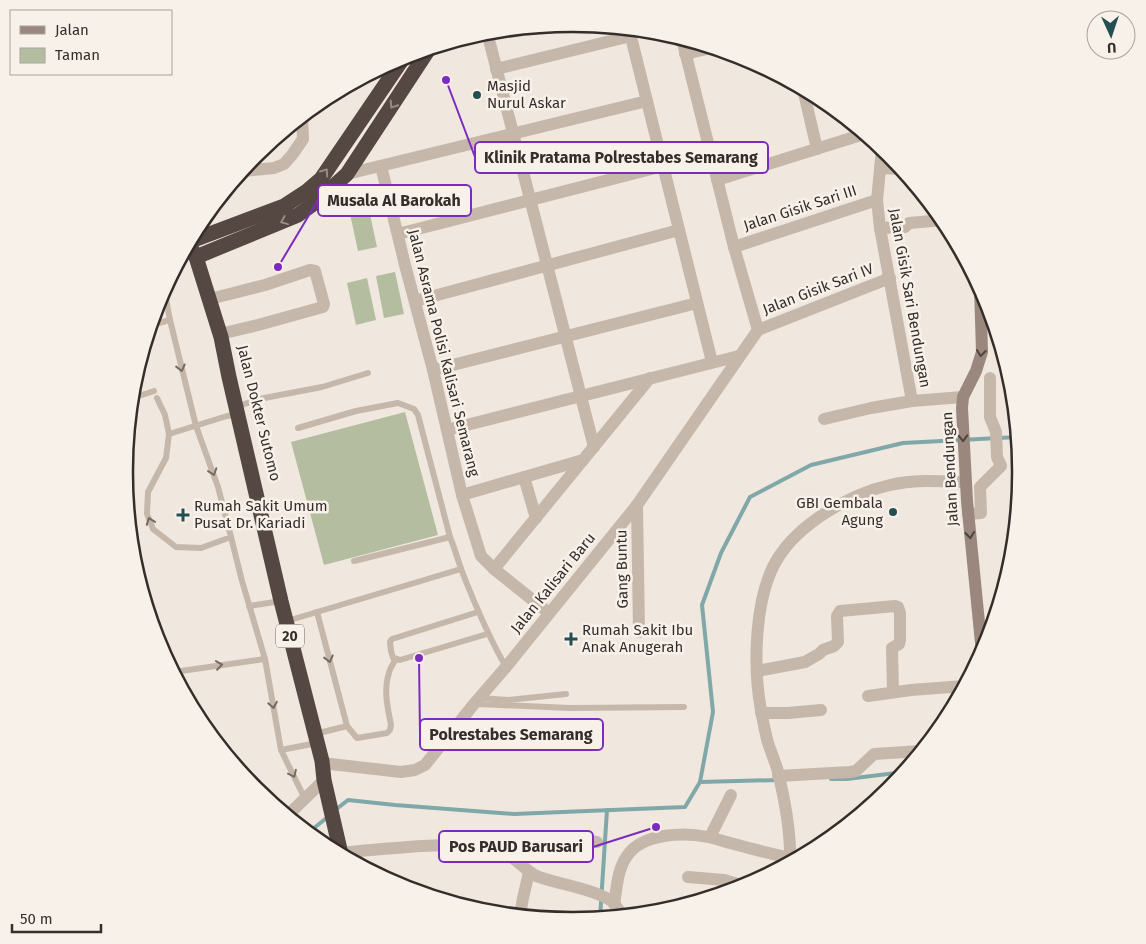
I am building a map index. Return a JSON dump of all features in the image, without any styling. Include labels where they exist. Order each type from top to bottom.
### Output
[{"type":"highway","points":[[196,246],[298,215],[316,202],[347,174],[423,59]]},
{"type":"highway","points":[[407,65],[414,74]]},
{"type":"highway","points":[[197,245],[284,206],[321,179],[395,71]]},
{"type":"highway","name":"Jalan Dokter Sutomo","points":[[193,250],[221,336],[281,600],[288,621],[322,762],[324,780],[338,843]]},
{"type":"street","points":[[496,69],[620,35]]},
{"type":"street","points":[[631,36],[712,362]]},
{"type":"street","points":[[489,41],[594,447]]},
{"type":"street","points":[[683,46],[734,247],[758,330]]},
{"type":"street","points":[[685,54],[699,51]]},
{"type":"street","points":[[805,99],[817,149]]},
{"type":"street","points":[[347,174],[647,101]]},
{"type":"street","points":[[254,170],[274,168],[284,164],[303,139],[303,125]]},
{"type":"street","points":[[717,180],[857,136]]},
{"type":"street","name":"Jalan Gisik Sari Bendungan","points":[[881,158],[877,200],[880,228],[912,401],[963,402]]},
{"type":"street","name":"Jalan Asrama Polisi Kalisari Semarang","points":[[381,166],[433,370],[462,495],[481,556],[494,569],[549,613]]},
{"type":"street","points":[[398,234],[663,166]]},
{"type":"street","points":[[880,168],[891,168]]},
{"type":"street","name":"Jalan Gisik Sari III","points":[[734,247],[877,200]]},
{"type":"street","points":[[880,228],[905,227],[909,223],[933,221]]},
{"type":"street","points":[[415,301],[679,230]]},
{"type":"street","points":[[210,299],[310,270],[315,271],[324,304],[323,307],[221,336]]},
{"type":"street","name":"Jalan Gisik Sari IV","points":[[758,330],[890,278]]},
{"type":"street","points":[[433,370],[697,303]]},
{"type":"street","name":"Jalan Bendungan","points":[[980,637],[965,475],[963,402],[982,352],[981,308]]},
{"type":"street","name":"Jalan Kalisari Baru","points":[[322,762],[401,772],[414,770],[425,765],[637,505],[758,330]]},
{"type":"street","points":[[447,430],[739,356]]},
{"type":"street","points":[[494,569],[650,378]]},
{"type":"street","points":[[968,514],[980,513],[980,487],[1001,466],[997,458],[996,437],[990,417],[990,378]]},
{"type":"street","points":[[824,419],[912,401]]},
{"type":"street","name":"Jalan Dokter Sutomo","points":[[238,409],[288,621]]},
{"type":"street","name":"Jalan Asrama Polisi Kalisari Semarang","points":[[462,495],[583,460]]},
{"type":"street","points":[[790,855],[788,827],[779,781],[759,699],[757,670],[758,634],[760,615],[769,578],[783,551],[812,522],[845,502],[872,490],[890,485],[965,475]]},
{"type":"street","points":[[524,477],[536,518]]},
{"type":"street","name":"Gang Buntu","points":[[637,505],[639,632]]},
{"type":"street","points":[[757,670],[805,662],[823,650],[834,646],[838,642],[836,616],[840,611],[895,606],[898,607],[900,613],[900,640],[899,644],[892,648],[892,692]]},
{"type":"street","points":[[868,696],[957,686]]},
{"type":"street","points":[[762,713],[821,710]]},
{"type":"street","points":[[779,781],[850,772],[856,770],[874,754],[912,752]]},
{"type":"street","points":[[293,810],[324,780]]},
{"type":"street","points":[[710,837],[732,795]]},
{"type":"street","points":[[607,899],[618,878],[626,856],[640,844],[655,838],[676,834],[691,834],[710,837],[783,858]]},
{"type":"street","points":[[513,858],[521,849],[541,836],[597,842]]},
{"type":"street","points":[[351,852],[442,845],[478,846],[513,858],[529,872],[540,878],[607,899],[617,909]]},
{"type":"street","points":[[521,909],[529,872]]},
{"type":"street","points":[[688,877],[731,882]]},
{"type":"lane","points":[[167,304],[196,426],[218,487],[236,560],[265,659],[281,750],[305,799]]},
{"type":"lane","points":[[160,323],[170,320]]},
{"type":"lane","points":[[169,434],[227,416],[259,399],[322,387],[368,374]]},
{"type":"lane","points":[[140,395],[154,391]]},
{"type":"lane","points":[[157,398],[165,415],[169,434],[166,458],[148,492],[147,514],[153,529],[176,547],[201,548],[231,537]]},
{"type":"lane","points":[[298,428],[387,404],[398,403],[414,409],[418,415],[450,537],[461,569],[487,634],[506,667]]},
{"type":"lane","points":[[354,561],[450,537]]},
{"type":"lane","points":[[288,621],[461,569]]},
{"type":"lane","points":[[249,606],[281,600]]},
{"type":"lane","points":[[317,612],[346,726],[357,738],[390,730],[386,689],[388,674],[396,659]]},
{"type":"lane","points":[[478,612],[392,639],[390,642],[393,658],[400,660],[487,634]]},
{"type":"lane","points":[[181,671],[265,659]]},
{"type":"lane","points":[[477,701],[566,694]]},
{"type":"lane","points":[[477,701],[570,708],[684,706]]},
{"type":"lane","points":[[281,750],[346,726]]},
{"type":"green space","points":[[368,205],[377,247],[358,251],[349,209]]},
{"type":"green space","points":[[395,272],[404,314],[384,318],[376,276]]},
{"type":"green space","points":[[367,278],[376,320],[356,325],[347,283]]},
{"type":"green space","points":[[405,412],[438,535],[324,565],[291,442]]},
{"type":"waterway","points":[[700,782],[713,712],[702,605],[721,553],[750,497],[811,465],[903,443],[1011,437]]},
{"type":"waterway","points":[[831,779],[893,773]]},
{"type":"waterway","points":[[334,811],[348,800],[514,814],[685,807],[700,782],[777,780]]},
{"type":"waterway","points":[[600,911],[607,810]]},
{"type":"waterway","points":[[315,827],[329,816]]},
{"type":"place","name":"Klinik Pratama Polrestabes Semarang","points":[[446,80]]},
{"type":"place","name":"Masjid Nurul Askar","points":[[477,95]]},
{"type":"place","name":"Musala Al Barokah","points":[[278,267]]},
{"type":"place","name":"GBI Gembala Agung","points":[[893,512]]},
{"type":"place","name":"Rumah Sakit Umum Pusat Dr. Kariadi","points":[[183,515]]},
{"type":"place","name":"Rumah Sakit Ibu Anak Anugerah","points":[[571,639]]},
{"type":"place","name":"Polrestabes Semarang","points":[[419,658]]},
{"type":"place","name":"Pos PAUD Barusari","points":[[656,827]]}]
